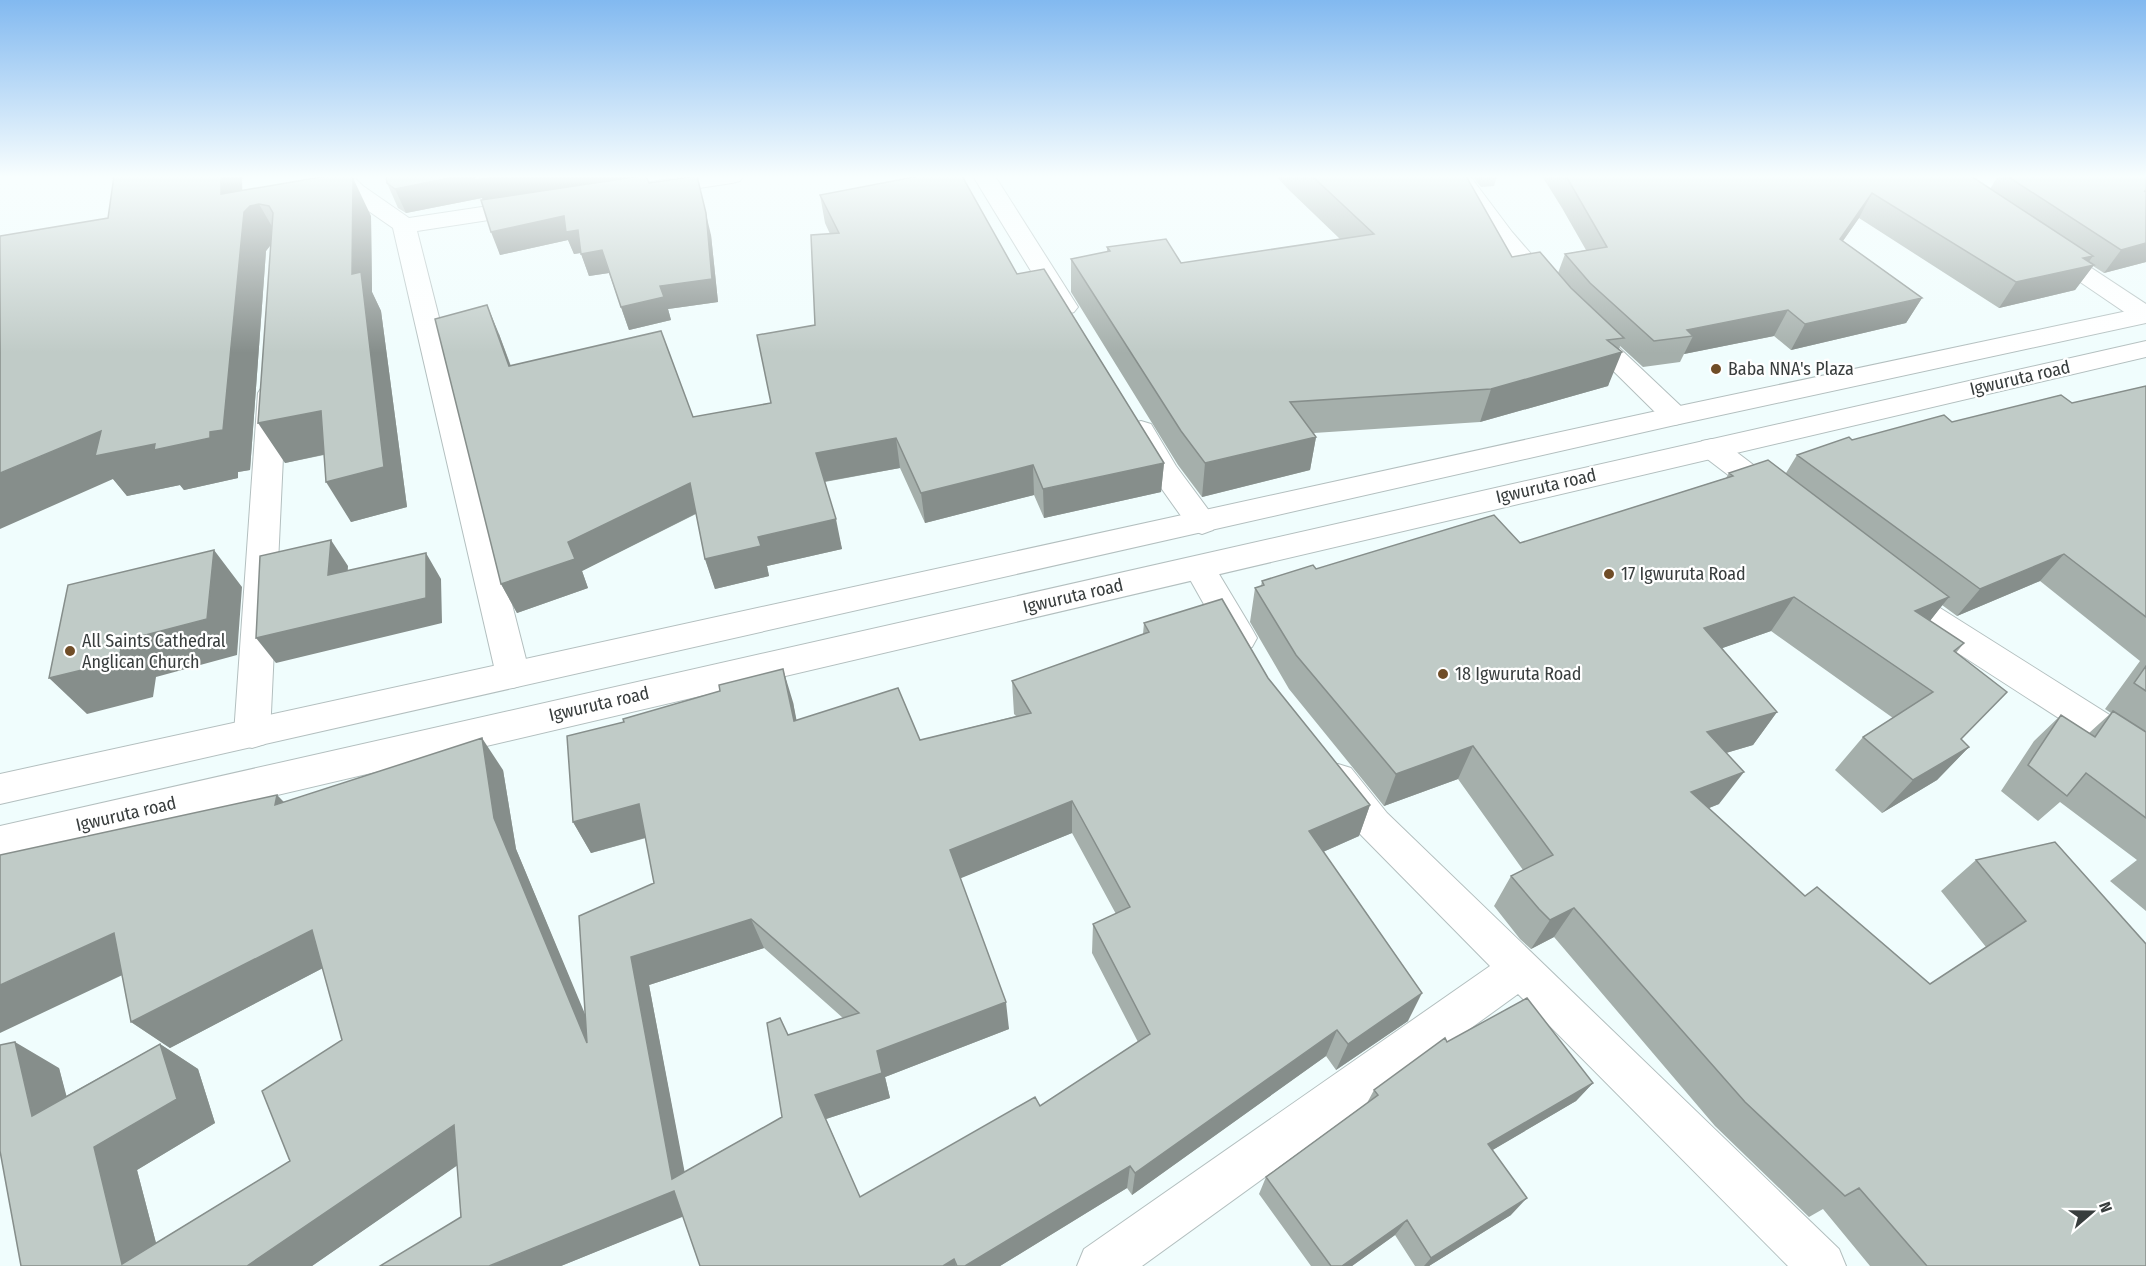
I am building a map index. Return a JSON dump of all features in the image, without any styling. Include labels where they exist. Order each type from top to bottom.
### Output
[{"type":"street","points":[[406,235],[513,675]]},
{"type":"street","points":[[1021,235],[1078,327]]},
{"type":"street","points":[[1503,235],[1567,311],[1675,416]]},
{"type":"street","points":[[2027,236],[2146,315]]},
{"type":"street","name":"Igwuruta road","points":[[0,789],[1202,524],[1675,416],[2146,315]]},
{"type":"street","name":"Igwuruta road","points":[[0,843],[2146,349]]},
{"type":"street","points":[[252,734],[273,369]]},
{"type":"street","points":[[1126,405],[1164,471],[1202,524]]},
{"type":"street","points":[[1712,448],[1795,512]]},
{"type":"street","points":[[1199,567],[1258,669]]},
{"type":"street","points":[[1876,575],[1928,617],[2146,756]]},
{"type":"street","points":[[1318,753],[1374,824],[1822,1266]]},
{"type":"street","points":[[1101,1266],[1519,969]]},
{"type":"building","points":[[242,235],[223,430],[210,432],[210,438],[154,450],[155,444],[95,456],[101,431],[0,473],[0,236]]},
{"type":"building","points":[[271,235],[352,235],[352,274],[361,272],[384,467],[326,482],[321,411],[258,423]]},
{"type":"building","points":[[579,235],[708,235],[712,279],[660,286],[664,297],[621,307],[602,250],[581,254]]},
{"type":"building","points":[[811,235],[995,235],[1017,274],[1044,269],[1164,463],[1043,489],[1033,465],[921,493],[896,438],[816,453],[836,519],[758,537],[761,546],[705,559],[690,483],[568,542],[575,559],[501,584],[435,319],[487,305],[509,366],[661,331],[693,417],[771,403],[757,335],[815,325]]},
{"type":"building","points":[[1367,235],[1500,235],[1512,257],[1540,252],[1571,288],[1624,338],[1607,340],[1622,352],[1491,389],[1290,402],[1316,437],[1205,463],[1181,431],[1071,259],[1110,251],[1107,247],[1166,239],[1181,263]]},
{"type":"building","points":[[1600,235],[1843,235],[1840,239],[1922,298],[1805,324],[1788,310],[1687,330],[1693,336],[1654,341],[1590,283],[1565,254],[1607,247]]},
{"type":"building","points":[[1940,235],[2061,235],[2093,256],[2083,258],[2094,265],[2016,282]]},
{"type":"building","points":[[2098,235],[2146,235],[2146,243],[2121,250]]},
{"type":"building","points":[[2146,386],[2146,617],[2064,554],[1980,589],[1797,455],[1849,437],[1852,440],[1944,415],[1952,422],[2061,395],[2072,403]]},
{"type":"building","points":[[1768,460],[1949,597],[1915,611],[1964,643],[1954,651],[2007,692],[1961,739],[1969,747],[1913,780],[1863,737],[1933,692],[1794,597],[1704,628],[1777,712],[1707,732],[1744,772],[1691,792],[1805,896],[1817,887],[1930,984],[2026,921],[1976,860],[2055,842],[2146,944],[2146,1266],[1927,1266],[1859,1188],[1845,1196],[1745,1102],[1574,908],[1550,920],[1539,909],[1511,876],[1553,855],[1473,746],[1396,774],[1296,655],[1255,588],[1264,585],[1262,581],[1313,565],[1316,569],[1494,515],[1520,543],[1733,476],[1729,473]]},
{"type":"building","points":[[331,540],[328,575],[426,553],[426,598],[256,638],[260,556]]},
{"type":"building","points":[[214,550],[207,619],[122,641],[119,661],[49,678],[68,585]]},
{"type":"building","points":[[1222,599],[1268,678],[1370,805],[1309,831],[1422,993],[1348,1044],[1337,1030],[1135,1173],[1130,1166],[965,1266],[957,1266],[954,1259],[943,1266],[700,1266],[674,1191],[489,1266],[380,1266],[461,1217],[454,1125],[247,1266],[21,1266],[0,1151],[0,1045],[15,1042],[32,1116],[160,1044],[177,1099],[94,1147],[122,1264],[290,1161],[262,1091],[342,1040],[312,930],[131,1022],[114,933],[0,985],[0,855],[277,795],[275,805],[482,738],[494,818],[587,1043],[579,916],[654,883],[639,804],[573,822],[567,736],[624,722],[623,719],[720,691],[719,685],[783,669],[794,721],[898,688],[920,740],[1031,713],[1012,681],[1149,632],[1144,623]],"holes":[[[1072,801],[1130,907],[1093,924],[1150,1034],[1040,1106],[1035,1097],[860,1197],[815,1095],[882,1073],[877,1051],[1006,1002],[950,850]],[[751,919],[859,1013],[788,1035],[780,1018],[767,1023],[782,1117],[672,1179],[631,957]]]},
{"type":"building","points":[[2146,666],[2146,691],[2134,683]]},
{"type":"building","points":[[2113,711],[2146,732],[2146,818],[2086,773],[2067,796],[2028,765],[2061,715],[2095,737]]},
{"type":"building","points":[[1527,998],[1593,1083],[1488,1144],[1527,1198],[1431,1258],[1407,1220],[1342,1266],[1331,1266],[1266,1177],[1378,1095],[1374,1090],[1445,1038],[1447,1042]]},
{"type":"place","name":"Baba NNA's Plaza","points":[[1716,369]]},
{"type":"place","name":"17 Igwuruta Road","points":[[1609,574]]},
{"type":"place","name":"All Saints Cathedral Anglican Church","points":[[70,651]]},
{"type":"place","name":"18 Igwuruta Road","points":[[1443,674]]}]
